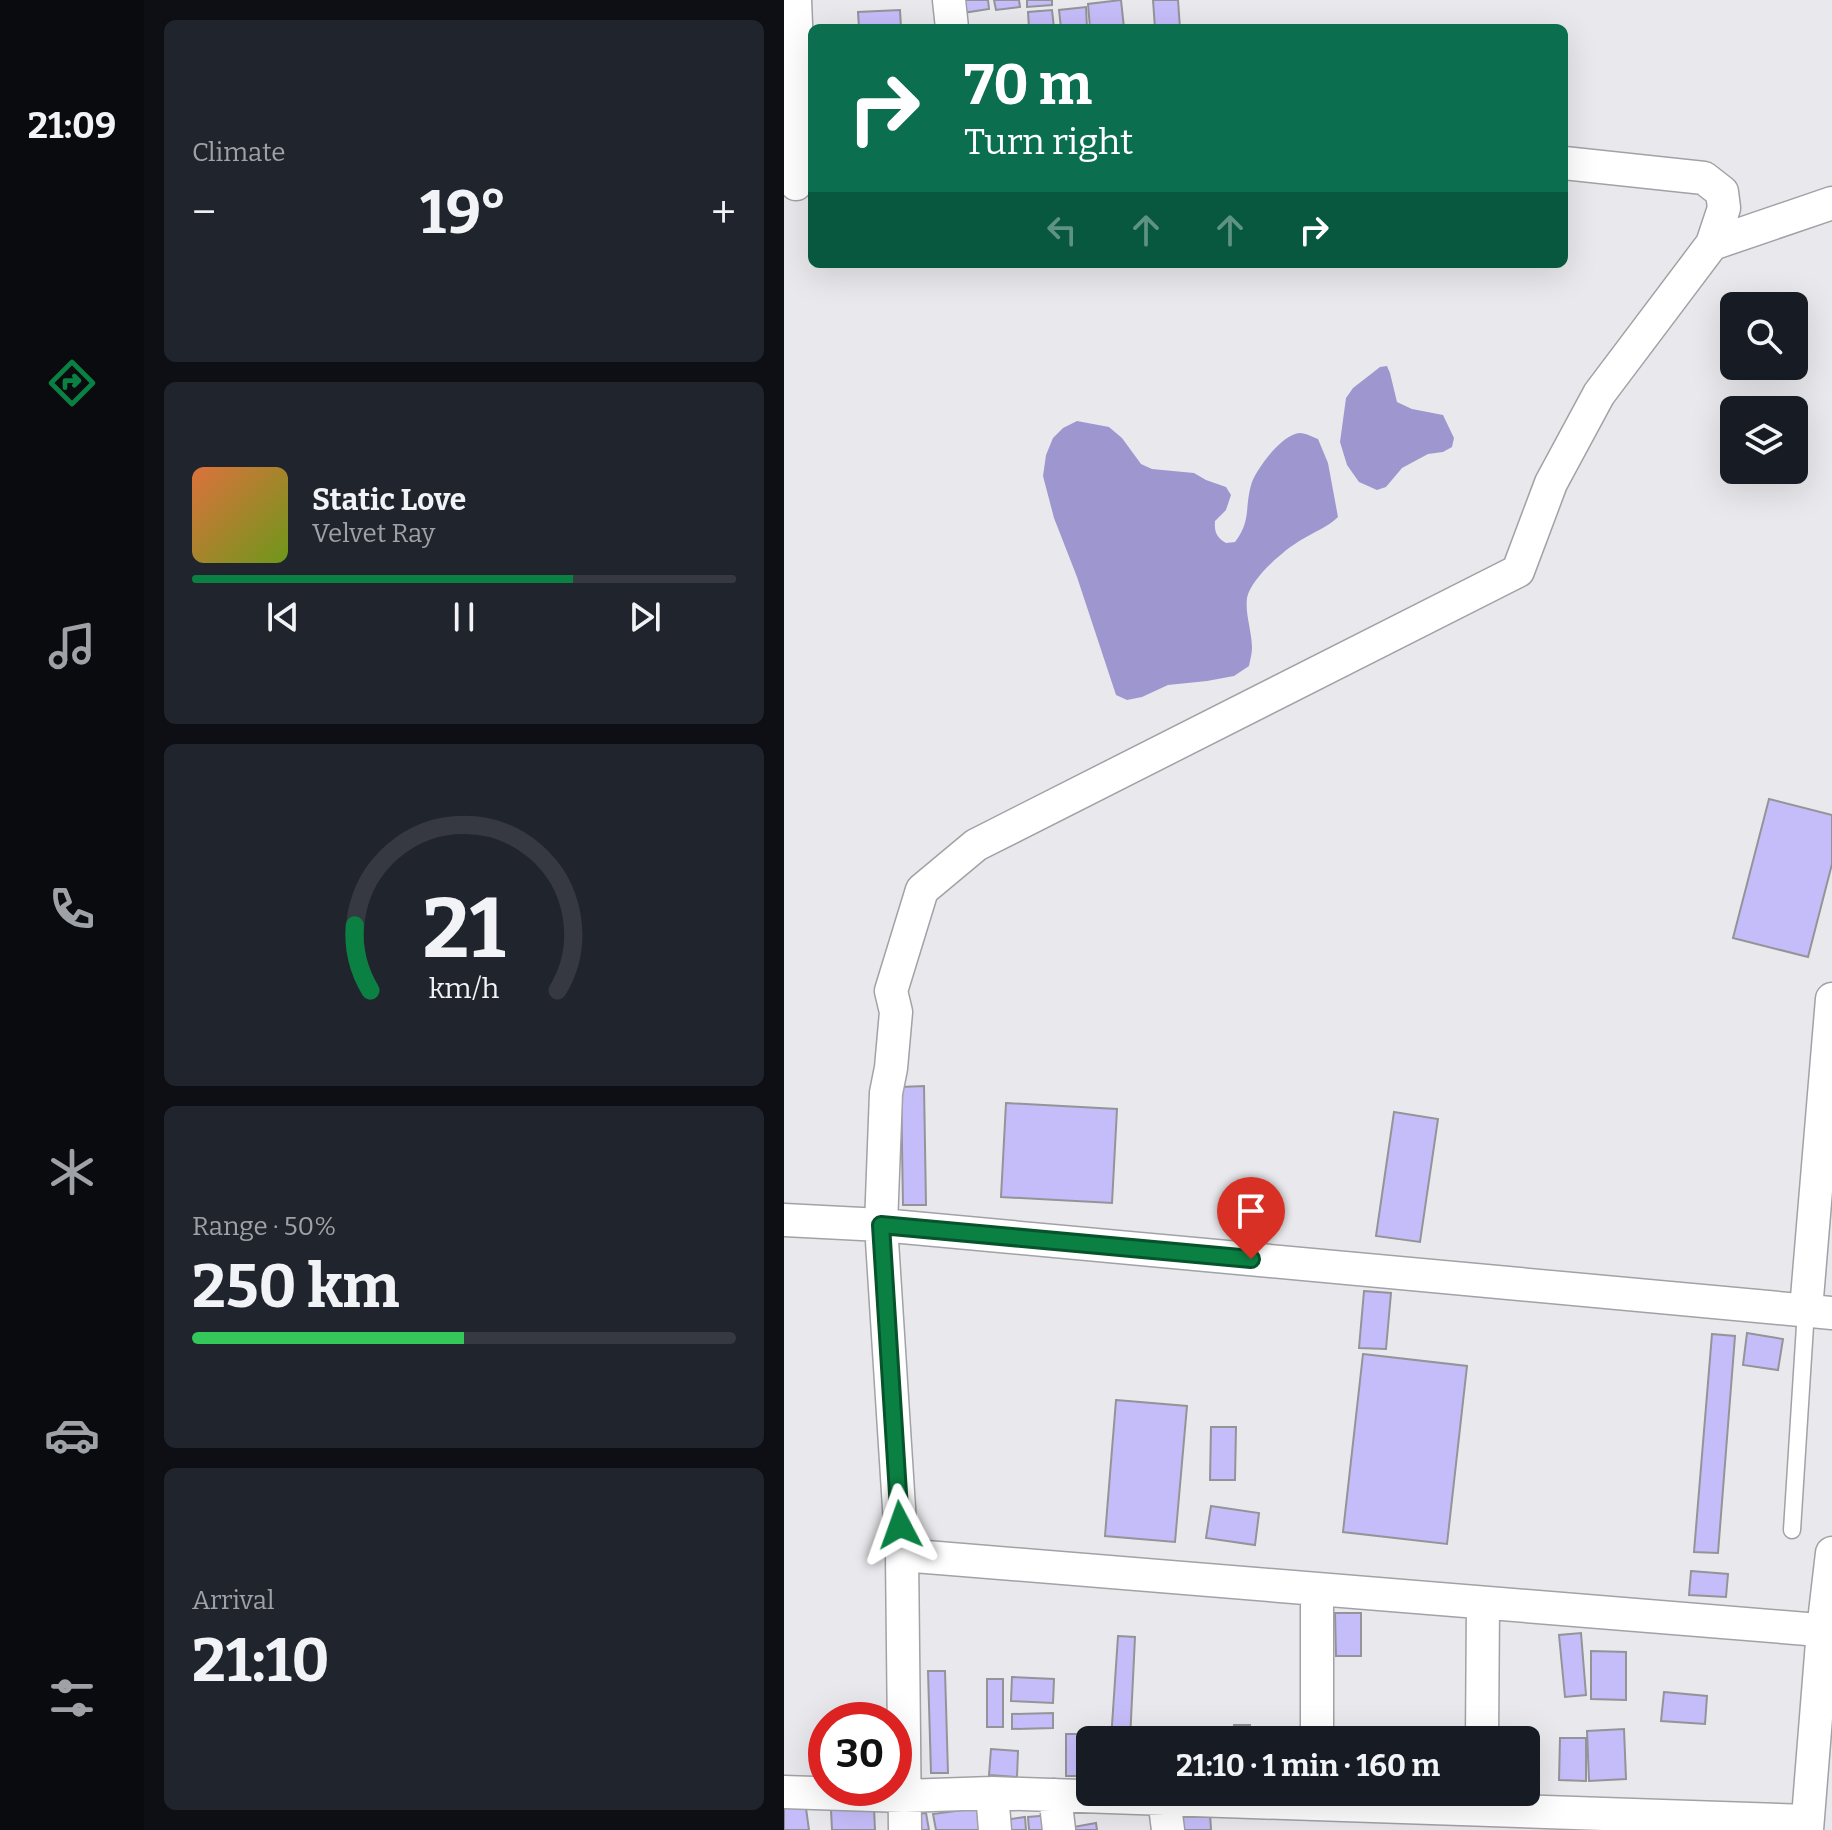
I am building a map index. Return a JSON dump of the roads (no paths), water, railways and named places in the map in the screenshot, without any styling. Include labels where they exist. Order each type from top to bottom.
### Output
[{"type":"street","points":[[784,0],[795,0],[792,98],[797,184]]},
{"type":"street","points":[[949,0],[952,24]]},
{"type":"street","points":[[903,1702],[902,1555],[881,1225],[886,1093],[896,1012],[891,991],[922,890],[976,845],[1518,571],[1551,483],[1599,394],[1712,244],[1724,208],[1722,192],[1704,178],[1568,163]]},
{"type":"street","points":[[1712,244],[1832,203]]},
{"type":"street","points":[[784,1220],[881,1225],[1819,1312],[1832,999]]},
{"type":"street","points":[[1540,1805],[1807,1826],[1832,1553]]},
{"type":"street","points":[[902,1555],[1827,1630]]},
{"type":"street","points":[[1317,1589],[1317,1726]]},
{"type":"street","points":[[1482,1726],[1483,1603]]},
{"type":"street","points":[[784,1792],[808,1793]]},
{"type":"street","points":[[992,1793],[995,1830]]},
{"type":"street","points":[[912,1796],[992,1793],[1076,1796]]},
{"type":"street","points":[[1055,1795],[1059,1830]]},
{"type":"street","points":[[904,1806],[905,1830]]},
{"type":"street","points":[[1165,1806],[1168,1830]]},
{"type":"street","points":[[1286,1806],[1363,1806]]},
{"type":"lane","points":[[1792,1530],[1819,1312]]}]
